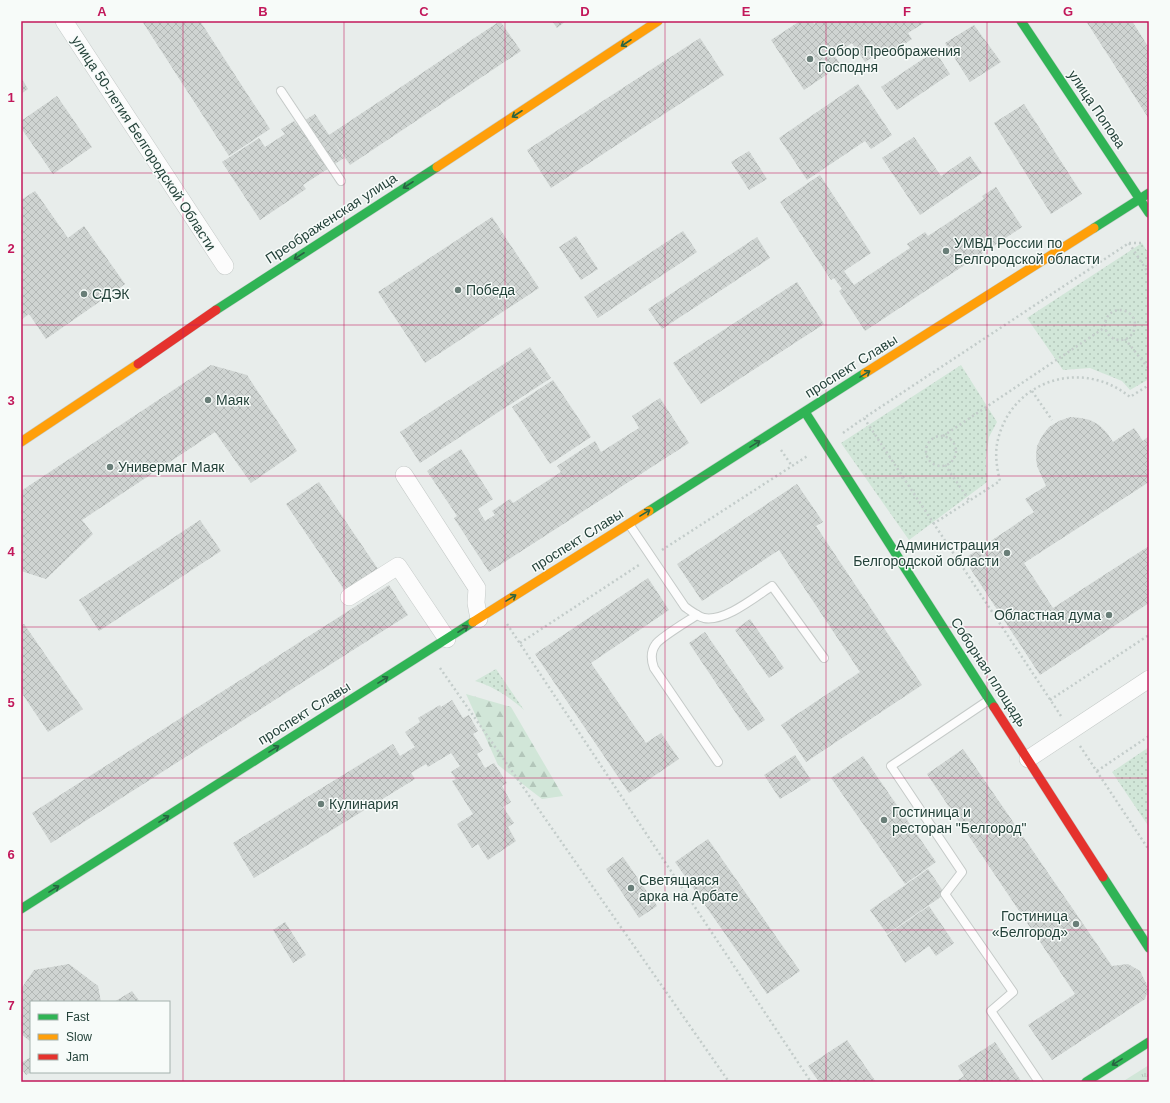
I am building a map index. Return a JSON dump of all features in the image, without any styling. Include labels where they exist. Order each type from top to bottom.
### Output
[{"type":"main road","name":"Преображенская улица","points":[[21,442],[204,318],[474,143],[658,21]]},
{"type":"main road","name":"улица Попова","points":[[1021,21],[1149,213]]},
{"type":"main road","name":"проспект Славы","points":[[21,909],[1149,193]]},
{"type":"main road","name":"Соборная площадь","points":[[805,412],[1149,948]]},
{"type":"main road","points":[[1086,1082],[1149,1042]]},
{"type":"street","name":"улица 50-летия Белгородской Области","points":[[64,21],[225,266]]},
{"type":"street","points":[[404,475],[478,588],[476,603],[479,619]]},
{"type":"street","points":[[349,598],[398,566],[447,639]]},
{"type":"street","points":[[1028,759],[1149,679]]},
{"type":"lane","points":[[281,91],[341,181]]},
{"type":"lane","points":[[629,524],[685,607],[696,615],[704,618],[713,618],[729,614],[772,586],[824,658]]},
{"type":"lane","points":[[696,615],[656,644],[651,655],[654,668],[718,762]]},
{"type":"lane","points":[[989,700],[891,766],[962,872],[945,894],[1013,992],[990,1011],[1039,1082]]},
{"type":"path","points":[[1129,243],[1149,274]]},
{"type":"path","points":[[520,643],[826,445],[864,418],[1129,243],[1142,243]]},
{"type":"path","points":[[944,436],[1104,328],[1106,318],[1113,311],[1122,310],[1131,314],[1135,328],[1126,339],[1115,340],[1110,337],[1104,328]]},
{"type":"path","points":[[1126,339],[1149,369]]},
{"type":"path","points":[[933,524],[1000,481],[996,465],[997,445],[1002,428],[1008,415],[1022,398],[1032,391],[1043,384],[1066,377],[1086,377],[1106,382],[1130,397],[1149,385]]},
{"type":"path","points":[[1032,391],[1052,420]]},
{"type":"path","points":[[864,418],[1149,850]]},
{"type":"path","points":[[938,436],[944,436],[952,440],[956,449],[954,458],[951,462],[945,465],[936,465],[932,463],[926,454],[927,444],[930,440],[938,436]]},
{"type":"path","points":[[945,465],[969,500]]},
{"type":"path","points":[[496,607],[810,1082]]},
{"type":"path","points":[[1050,700],[1149,635]]},
{"type":"path","points":[[428,651],[729,1082]]},
{"type":"path","points":[[1097,771],[1149,736]]},
{"type":"green space","points":[[1142,243],[1149,254],[1149,379],[1130,390],[1122,381],[1090,368],[1063,370],[1027,318]]},
{"type":"green space","points":[[961,365],[997,422],[989,437],[986,459],[987,482],[909,540],[841,443]]},
{"type":"green space","points":[[496,669],[524,710],[501,693],[475,681]]},
{"type":"green space","points":[[466,694],[511,707],[563,796],[542,799],[498,765]]},
{"type":"green space","points":[[1149,747],[1149,827],[1112,772]]},
{"type":"green space","points":[[1149,1065],[1149,1082],[1122,1082]]},
{"type":"building","points":[[142,21],[200,21],[270,129],[229,156]]},
{"type":"building","points":[[500,21],[521,51],[350,165],[333,140],[344,158],[303,185],[306,189],[260,220],[222,162],[259,138],[265,147],[285,134],[281,129],[294,121],[297,125],[315,114],[329,135]]},
{"type":"building","points":[[552,21],[566,21],[557,28]]},
{"type":"building","name":"Собор Преображения Господня","points":[[800,21],[812,21],[814,24],[819,21],[927,21],[908,33],[912,39],[888,55],[884,49],[865,62],[852,43],[834,55],[841,65],[804,90],[771,40]]},
{"type":"building","points":[[1086,21],[1132,21],[1149,48],[1149,119]]},
{"type":"building","points":[[974,25],[1001,62],[970,82],[945,43]]},
{"type":"building","points":[[700,38],[724,75],[551,188],[527,150]]},
{"type":"building","points":[[935,51],[950,74],[897,110],[881,87]]},
{"type":"building","points":[[21,77],[28,89],[21,94]]},
{"type":"building","points":[[858,84],[892,135],[871,149],[865,141],[807,180],[779,138]]},
{"type":"building","points":[[57,96],[92,147],[53,174],[21,128],[21,121]]},
{"type":"building","points":[[1024,104],[1082,194],[1051,214],[994,123]]},
{"type":"building","points":[[914,137],[941,176],[970,156],[982,173],[920,215],[882,158]]},
{"type":"building","points":[[749,151],[767,179],[749,190],[731,162]]},
{"type":"building","name":"УМВД России по Белгородской области","points":[[820,175],[871,253],[844,271],[854,285],[910,248],[907,244],[925,232],[928,236],[984,199],[982,196],[996,187],[1022,227],[865,331],[839,291],[842,289],[834,278],[831,280],[780,202]]},
{"type":"building","points":[[35,191],[68,238],[84,226],[125,284],[46,339],[29,314],[21,320],[21,200]]},
{"type":"building","name":"Победа","points":[[492,217],[539,288],[425,363],[378,292]]},
{"type":"building","points":[[683,231],[697,252],[598,318],[584,297]]},
{"type":"building","points":[[576,236],[598,269],[581,280],[559,247]]},
{"type":"building","points":[[757,237],[770,258],[662,329],[648,309]]},
{"type":"building","points":[[797,282],[824,324],[701,404],[673,363]]},
{"type":"building","points":[[530,347],[551,378],[420,463],[400,432]]},
{"type":"building","name":"Универмаг Маяк","points":[[211,365],[247,375],[297,451],[251,483],[215,432],[82,520],[93,534],[46,579],[21,571],[21,491]]},
{"type":"building","points":[[553,380],[591,437],[550,464],[512,407]]},
{"type":"building","points":[[660,398],[689,443],[489,572],[454,518],[457,516],[427,471],[461,449],[493,499],[478,509],[485,521],[495,515],[492,511],[510,499],[513,503],[561,472],[557,466],[595,441],[601,452],[639,428],[632,416]]},
{"type":"building","name":"Администрация Белгородской области","points":[[1070,417],[1090,420],[1099,425],[1113,442],[1134,428],[1143,441],[1149,436],[1149,482],[1024,563],[1053,608],[1149,546],[1149,603],[1040,675],[964,559],[1034,512],[1025,499],[1046,486],[1037,466],[1037,446],[1049,427]]},
{"type":"building","points":[[319,482],[378,569],[345,591],[286,504]]},
{"type":"building","points":[[797,484],[823,522],[816,526],[922,685],[806,762],[781,725],[860,672],[779,550],[702,601],[677,564]]},
{"type":"building","points":[[200,520],[221,551],[99,631],[79,600]]},
{"type":"building","points":[[648,578],[669,610],[591,663],[646,743],[661,733],[679,759],[629,793],[535,654]]},
{"type":"building","points":[[389,585],[408,615],[51,843],[32,813]]},
{"type":"building","points":[[750,619],[784,668],[769,678],[735,630]]},
{"type":"building","points":[[24,624],[83,709],[48,732],[21,692],[21,626]]},
{"type":"building","points":[[705,632],[765,720],[748,731],[689,643]]},
{"type":"building","points":[[452,700],[463,718],[469,715],[478,731],[473,734],[483,750],[477,754],[485,768],[494,763],[507,783],[502,786],[511,802],[503,807],[514,823],[508,827],[516,841],[488,860],[478,844],[472,848],[457,824],[473,814],[452,781],[456,779],[451,772],[460,766],[451,753],[428,767],[426,764],[411,773],[415,779],[254,878],[233,843],[393,744],[400,756],[415,747],[405,732],[420,722],[418,718]]},
{"type":"building","points":[[963,749],[1112,966],[1128,964],[1140,971],[1146,983],[1148,990],[1145,999],[1052,1060],[1028,1025],[1075,994],[927,774]]},
{"type":"building","points":[[795,755],[811,780],[780,799],[764,775]]},
{"type":"building","name":"Гостиница и ресторан \"Белгород\"","points":[[863,756],[936,862],[905,884],[831,778]]},
{"type":"building","points":[[708,839],[800,971],[767,994],[675,862]]},
{"type":"building","name":"Светящаяся арка на Арбате","points":[[623,857],[657,906],[639,918],[606,869]]},
{"type":"building","points":[[928,869],[945,894],[887,934],[870,910]]},
{"type":"building","points":[[929,906],[954,943],[936,956],[929,946],[905,963],[887,935]]},
{"type":"building","points":[[285,922],[306,955],[293,963],[273,930]]},
{"type":"building","points":[[69,964],[98,986],[101,1001],[30,1001],[30,1041],[21,1034],[21,989],[34,970]]},
{"type":"building","points":[[132,991],[139,1001],[116,1001]]},
{"type":"building","points":[[847,1040],[876,1082],[819,1082],[808,1066]]},
{"type":"building","points":[[995,1042],[1021,1081],[1020,1082],[955,1082],[964,1076],[958,1066]]},
{"type":"building","points":[[30,1058],[30,1073],[26,1075],[21,1068],[21,1063]]},
{"type":"traffic: fast","points":[[1021,21],[1149,213]]},
{"type":"traffic: fast","points":[[216,310],[437,167]]},
{"type":"traffic: fast","points":[[1094,228],[1149,193]]},
{"type":"traffic: fast","points":[[649,511],[865,373]]},
{"type":"traffic: fast","points":[[805,412],[994,707]]},
{"type":"traffic: fast","points":[[21,909],[473,622]]},
{"type":"traffic: fast","points":[[1103,877],[1149,948]]},
{"type":"traffic: fast","points":[[1086,1082],[1149,1042]]},
{"type":"traffic: slow","points":[[437,167],[658,21]]},
{"type":"traffic: slow","points":[[865,373],[1094,228]]},
{"type":"traffic: slow","points":[[21,442],[138,364]]},
{"type":"traffic: slow","points":[[473,622],[649,511]]},
{"type":"traffic: jam","points":[[138,364],[216,310]]},
{"type":"traffic: jam","points":[[994,707],[1103,877]]},
{"type":"place","name":"Собор Преображения Господня","points":[[810,59]]},
{"type":"place","name":"УМВД России по Белгородской области","points":[[946,251]]},
{"type":"place","name":"Победа","points":[[458,290]]},
{"type":"place","name":"СДЭК","points":[[84,294]]},
{"type":"place","name":"Маяк","points":[[208,400]]},
{"type":"place","name":"Универмаг Маяк","points":[[110,467]]},
{"type":"place","name":"Администрация Белгородской области","points":[[1007,553]]},
{"type":"place","name":"Областная дума","points":[[1109,615]]},
{"type":"place","name":"Кулинария","points":[[321,804]]},
{"type":"place","name":"Гостиница и ресторан \"Белгород\"","points":[[884,820]]},
{"type":"place","name":"Светящаяся арка на Арбате","points":[[631,888]]},
{"type":"place","name":"Гостиница «Белгород»","points":[[1076,924]]}]
